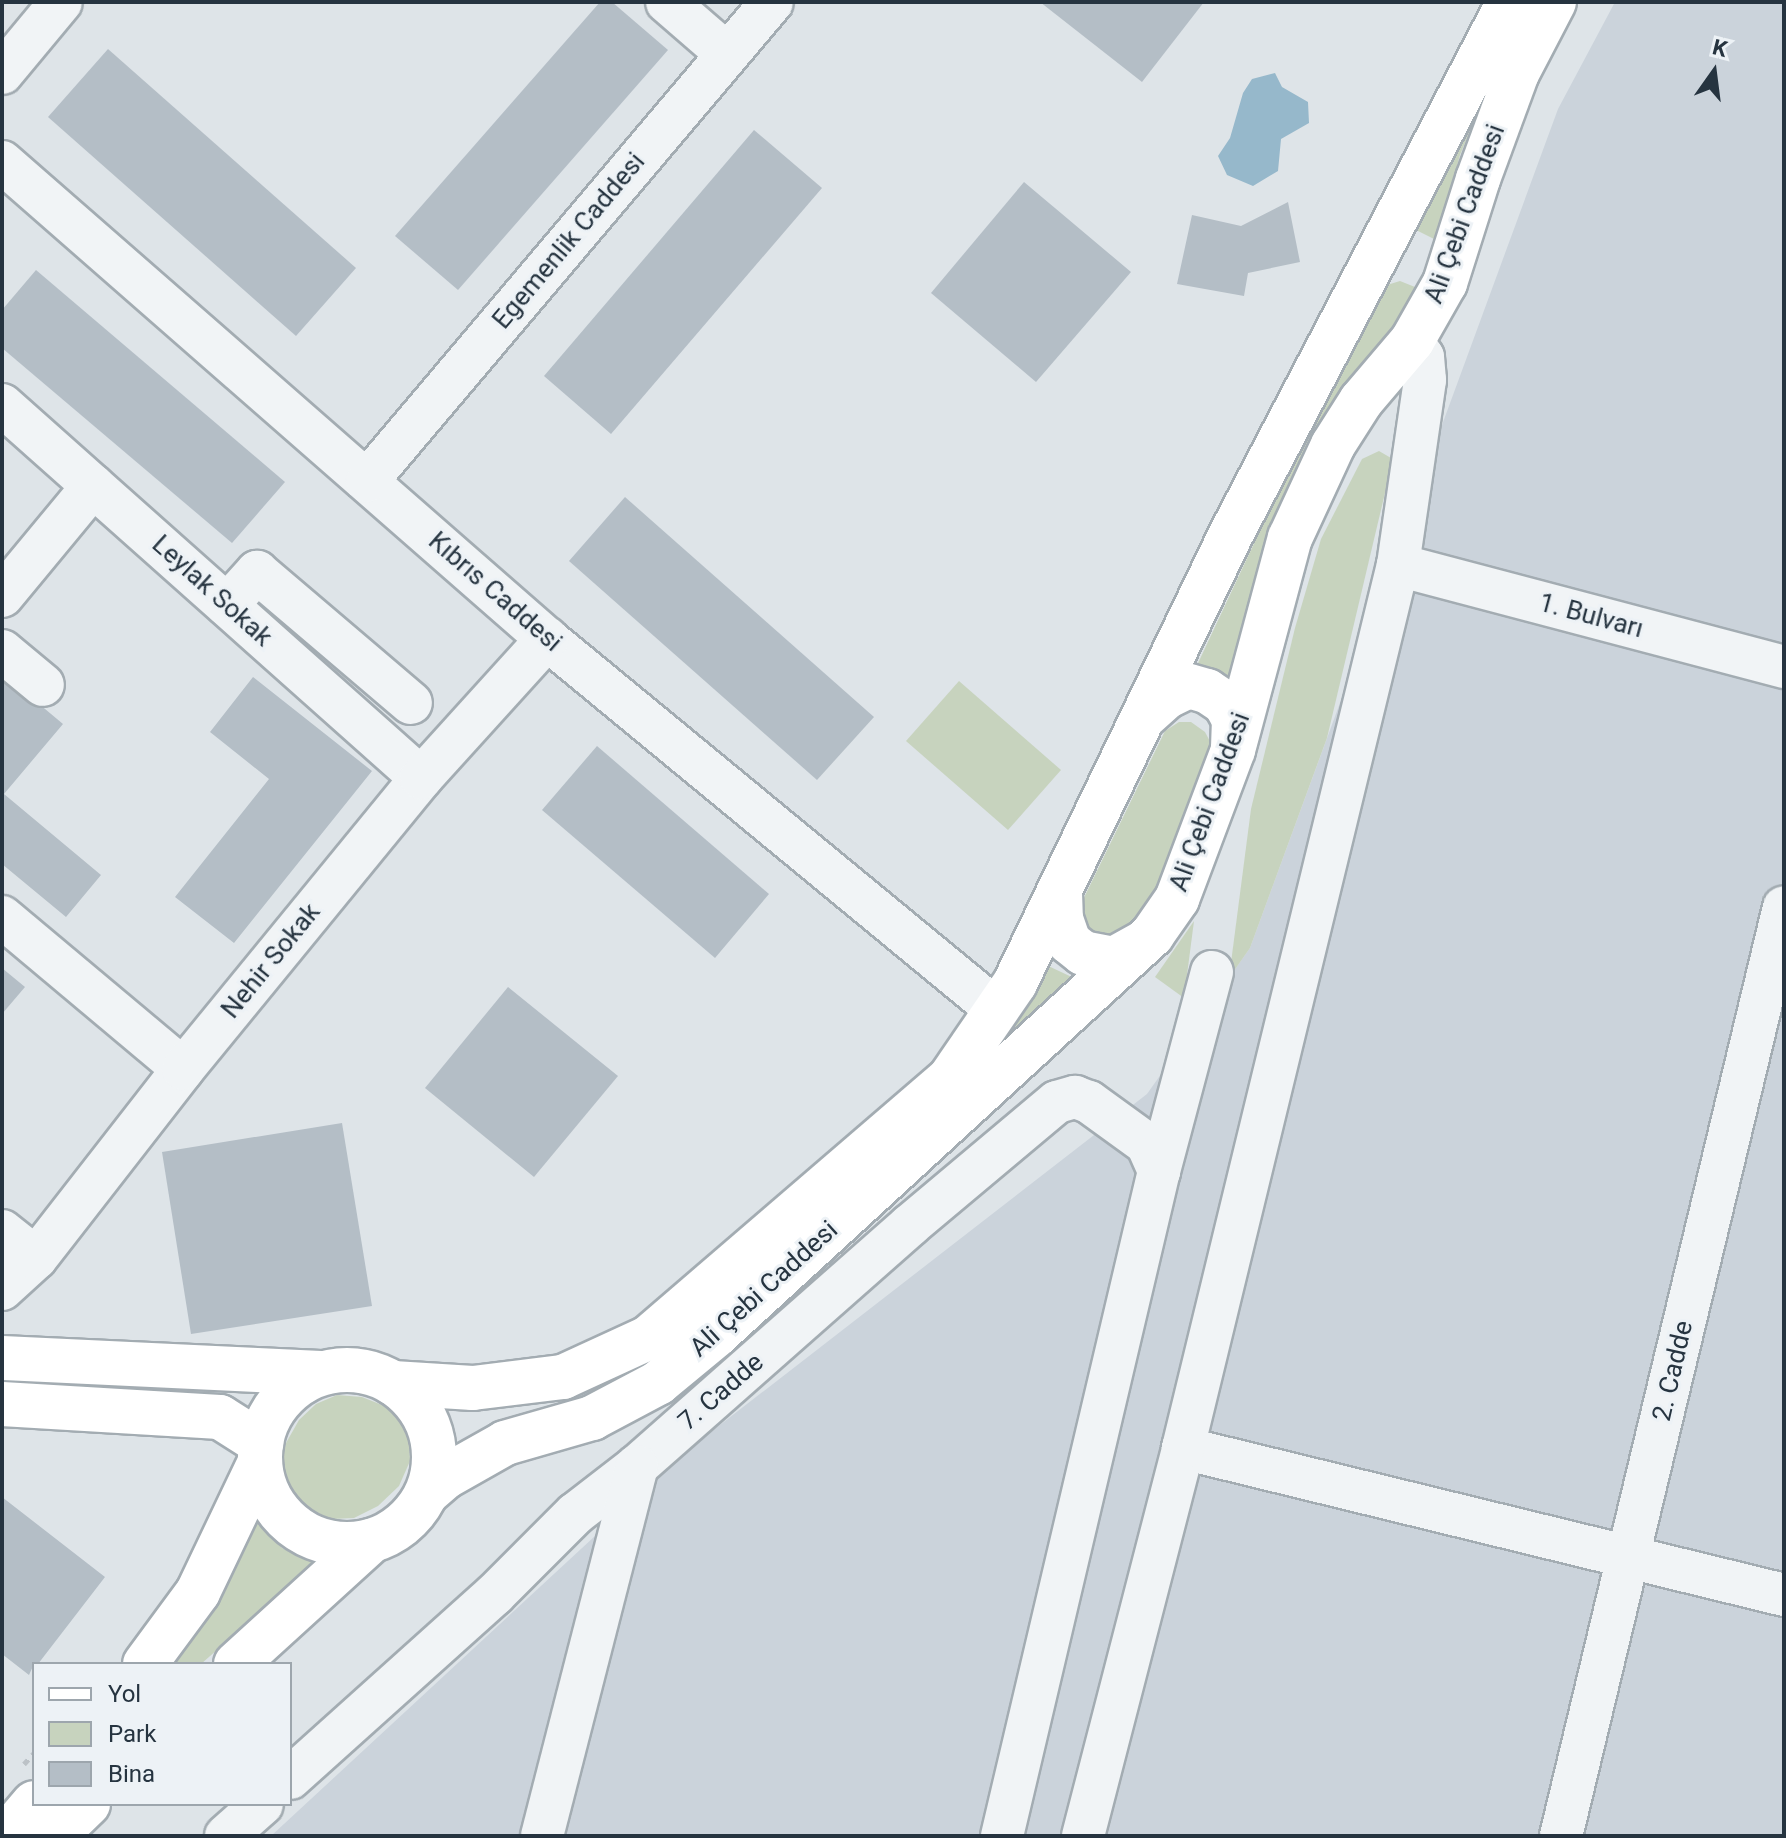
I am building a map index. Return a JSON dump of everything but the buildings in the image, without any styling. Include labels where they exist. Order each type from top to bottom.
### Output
[{"type":"main road","name":"Ali Çebi Caddesi","points":[[393,1383],[473,1388],[563,1377],[648,1338],[950,1078],[997,1010],[1060,893],[1228,540],[1509,2]]},
{"type":"main road","name":"Ali Çebi Caddesi","points":[[428,1492],[445,1477],[505,1443],[592,1418],[658,1383],[716,1335],[1152,935],[1177,899],[1233,750],[1290,538],[1333,445],[1361,401],[1412,341],[1445,283],[1478,179],[1517,73],[1554,2]]},
{"type":"main road","points":[[1378,254],[1401,251],[1419,255],[1435,267],[1445,283]]},
{"type":"main road","points":[[1142,718],[1166,697],[1189,686],[1207,691],[1225,703],[1234,719],[1233,750]]},
{"type":"main road","points":[[1060,893],[1061,919],[1069,942],[1092,957],[1114,959],[1132,952],[1152,935]]},
{"type":"main road","points":[[2,1358],[320,1373],[356,1370],[393,1383],[412,1399],[426,1419],[434,1443],[434,1468],[428,1492],[414,1514],[394,1531],[371,1541],[345,1545],[320,1540],[297,1529],[271,1500],[257,1465],[220,1417],[2,1404]]},
{"type":"main road","points":[[146,1662],[198,1592],[257,1465],[273,1408],[294,1387],[320,1373]]},
{"type":"main road","points":[[238,1662],[371,1541]]},
{"type":"main road","points":[[6,1836],[32,1805]]},
{"type":"main road","points":[[55,1836],[86,1806]]},
{"type":"street","points":[[2,73],[61,2]]},
{"type":"street","points":[[667,2],[727,54]]},
{"type":"street","name":"Egemenlik Caddesi","points":[[367,481],[772,2]]},
{"type":"street","name":"Kıbrıs Caddesi","points":[[2,162],[547,639],[997,1010]]},
{"type":"street","points":[[1083,1836],[1183,1448],[1398,565],[1425,380],[1423,357],[1412,341]]},
{"type":"street","name":"Leylak Sokak","points":[[2,405],[421,778]]},
{"type":"street","points":[[2,596],[93,486]]},
{"type":"street","name":"1. Bulvarı","points":[[1398,565],[1784,667]]},
{"type":"street","points":[[227,605],[257,572],[411,703]]},
{"type":"street","name":"Nehir Sokak","points":[[2,1289],[36,1258],[183,1069],[421,778],[547,639]]},
{"type":"street","points":[[2,651],[43,685]]},
{"type":"street","name":"2. Cadde","points":[[1561,1836],[1784,907]]},
{"type":"street","points":[[2,917],[183,1069]]},
{"type":"street","points":[[1002,1836],[1159,1171],[1212,972]]},
{"type":"street","name":"7. Cadde","points":[[292,1776],[494,1595],[575,1514],[637,1466],[909,1226],[1057,1102],[1075,1097],[1089,1102],[1147,1144],[1159,1171]]},
{"type":"street","points":[[2,1231],[36,1258]]},
{"type":"street","points":[[1183,1448],[1784,1595]]},
{"type":"street","points":[[542,1836],[637,1466]]},
{"type":"street","points":[[226,1836],[260,1806]]},
{"type":"shaded area","points":[[1615,2],[1784,2],[1784,1836],[271,1836],[689,1449],[1147,1094],[1250,948],[1558,109]]},
{"type":"green space","points":[[1494,72],[1460,155],[1436,240],[1416,230]]},
{"type":"green space","points":[[1400,281],[1415,287],[1417,298],[1232,688],[1192,676],[1272,505],[1387,285]]},
{"type":"green space","points":[[1379,451],[1391,458],[1389,476],[1327,738],[1250,948],[1229,978],[1251,809],[1295,628],[1321,539],[1362,459]]},
{"type":"green space","points":[[959,681],[1061,770],[1008,830],[906,741]]},
{"type":"green space","points":[[1179,722],[1191,722],[1205,732],[1214,749],[1144,923],[1105,939],[1080,921],[1077,912],[1165,731]]},
{"type":"green space","points":[[1194,921],[1184,998],[1155,977]]},
{"type":"green space","points":[[1042,963],[1078,980],[999,1049]]},
{"type":"green space","points":[[337,1395],[362,1397],[387,1407],[403,1419],[409,1438],[410,1461],[399,1486],[378,1506],[354,1518],[332,1519],[309,1510],[291,1492],[281,1465],[286,1443],[299,1420],[316,1404]]},
{"type":"green space","points":[[257,1519],[282,1548],[300,1557],[319,1560],[203,1662],[172,1662],[218,1595]]},
{"type":"water","points":[[1275,73],[1282,87],[1308,102],[1309,123],[1281,139],[1278,171],[1253,186],[1227,175],[1218,156],[1230,138],[1243,93],[1252,79]]}]
